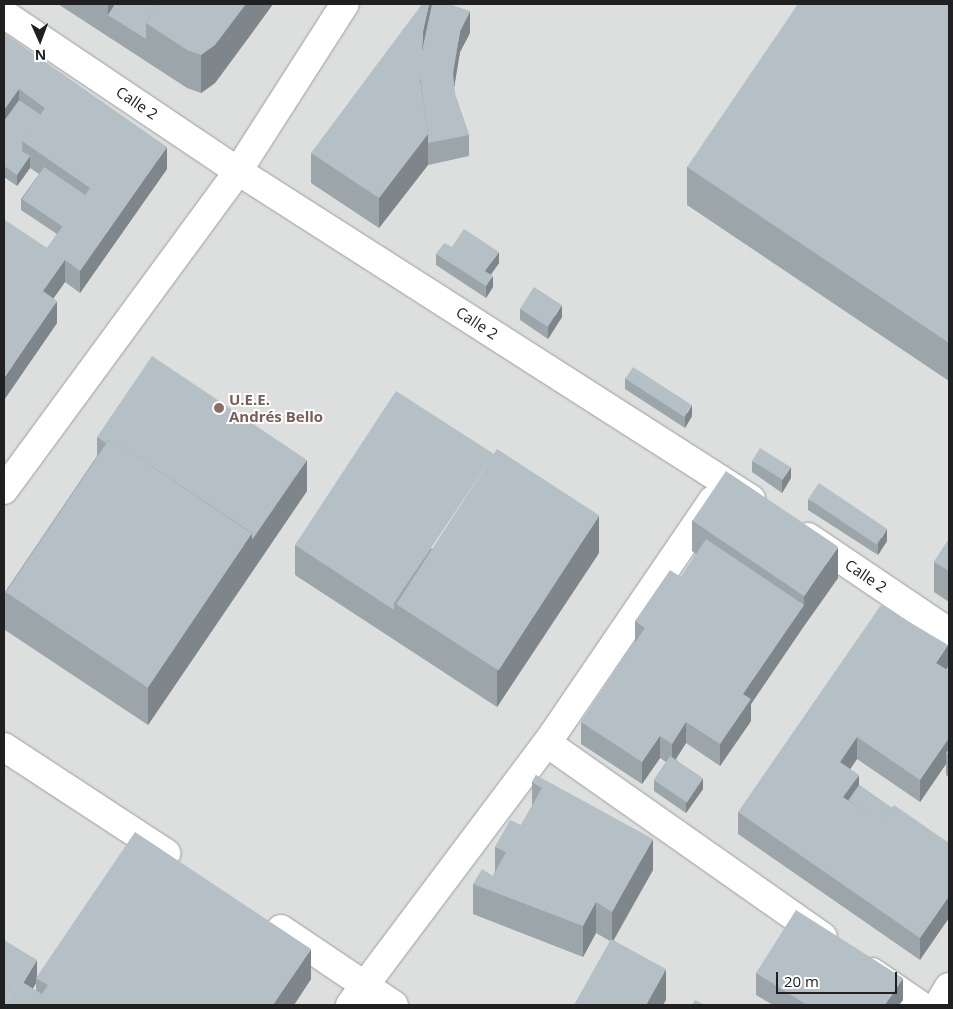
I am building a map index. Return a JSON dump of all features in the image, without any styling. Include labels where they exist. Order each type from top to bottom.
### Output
[{"type":"street","points":[[4,490],[238,170],[345,4]]},
{"type":"street","name":"Calle 2","points":[[4,14],[238,170],[726,482],[949,632]]},
{"type":"street","points":[[358,995],[547,743],[726,482]]},
{"type":"street","points":[[547,743],[920,1005]]},
{"type":"street","points":[[4,747],[184,866]]},
{"type":"street","points":[[258,914],[358,995],[394,1005]]},
{"type":"street","points":[[938,1005],[949,987]]},
{"type":"shaded area","points":[[4,4],[949,4],[949,1005],[4,1005]]},
{"type":"building","points":[[115,4],[158,4],[146,23],[146,39],[108,15]]},
{"type":"building","points":[[158,4],[246,4],[215,45],[201,55],[187,50],[146,23]]},
{"type":"building","points":[[422,4],[429,4],[423,31],[420,80],[428,134],[379,198],[311,153]]},
{"type":"building","points":[[432,4],[449,4],[470,11],[460,31],[453,73],[455,94],[469,135],[428,143],[420,77],[421,56]]},
{"type":"building","points":[[798,4],[949,4],[949,343],[687,167]]},
{"type":"building","points":[[4,33],[167,147],[80,271],[65,260],[43,291],[57,301],[4,378],[4,222],[5,220],[47,248],[90,188],[22,141],[45,108],[19,89],[4,110]]},
{"type":"building","points":[[19,100],[41,115],[22,141],[22,151],[30,156],[17,175],[4,166],[4,121]]},
{"type":"building","points":[[44,167],[85,195],[64,227],[22,199]]},
{"type":"building","points":[[464,229],[499,252],[485,271],[493,276],[486,286],[436,254],[444,243],[452,247]]},
{"type":"building","points":[[534,287],[562,305],[548,327],[520,309]]},
{"type":"building","points":[[152,356],[307,460],[252,540],[252,533],[110,438],[106,443],[97,437]]},
{"type":"building","points":[[633,367],[692,405],[684,417],[625,379]]},
{"type":"building","points":[[396,391],[494,454],[394,603],[394,610],[295,545]]},
{"type":"building","points":[[110,438],[252,534],[148,688],[6,592]]},
{"type":"building","points":[[760,448],[791,467],[783,480],[752,461]]},
{"type":"building","points":[[497,449],[599,515],[499,671],[396,604]]},
{"type":"building","points":[[726,471],[838,546],[804,596],[692,521]]},
{"type":"building","points":[[819,483],[887,529],[876,545],[808,499]]},
{"type":"building","points":[[706,539],[804,605],[743,694],[751,699],[720,744],[686,722],[672,744],[660,736],[642,762],[581,722],[645,628],[635,621],[670,570],[681,577]]},
{"type":"building","points":[[949,539],[949,571],[934,562]]},
{"type":"building","points":[[881,605],[948,645],[936,663],[949,671],[949,738],[920,780],[857,737],[840,762],[859,775],[843,797],[881,823],[894,805],[949,843],[949,896],[920,938],[738,812]]},
{"type":"building","points":[[670,756],[703,778],[687,802],[654,780]]},
{"type":"building","points":[[536,775],[653,839],[612,912],[596,902],[583,926],[473,884],[482,869],[493,876],[506,852],[495,847],[510,820],[521,825],[542,788],[532,782]]},
{"type":"building","points":[[859,785],[892,808],[881,824],[848,801]]},
{"type":"building","points":[[135,832],[311,949],[273,1005],[5,1005],[19,980],[42,994],[48,985],[36,978]]},
{"type":"building","points":[[796,910],[903,978],[885,1005],[807,1005],[756,973]]},
{"type":"building","points":[[611,939],[666,969],[646,1005],[574,1005]]},
{"type":"building","points":[[4,940],[37,960],[23,983],[19,980],[5,1005],[4,1005]]},
{"type":"building","points":[[695,1000],[705,1005],[692,1005]]},
{"type":"place","name":"U.E.E. Andrés Bello","points":[[219,408]]}]
